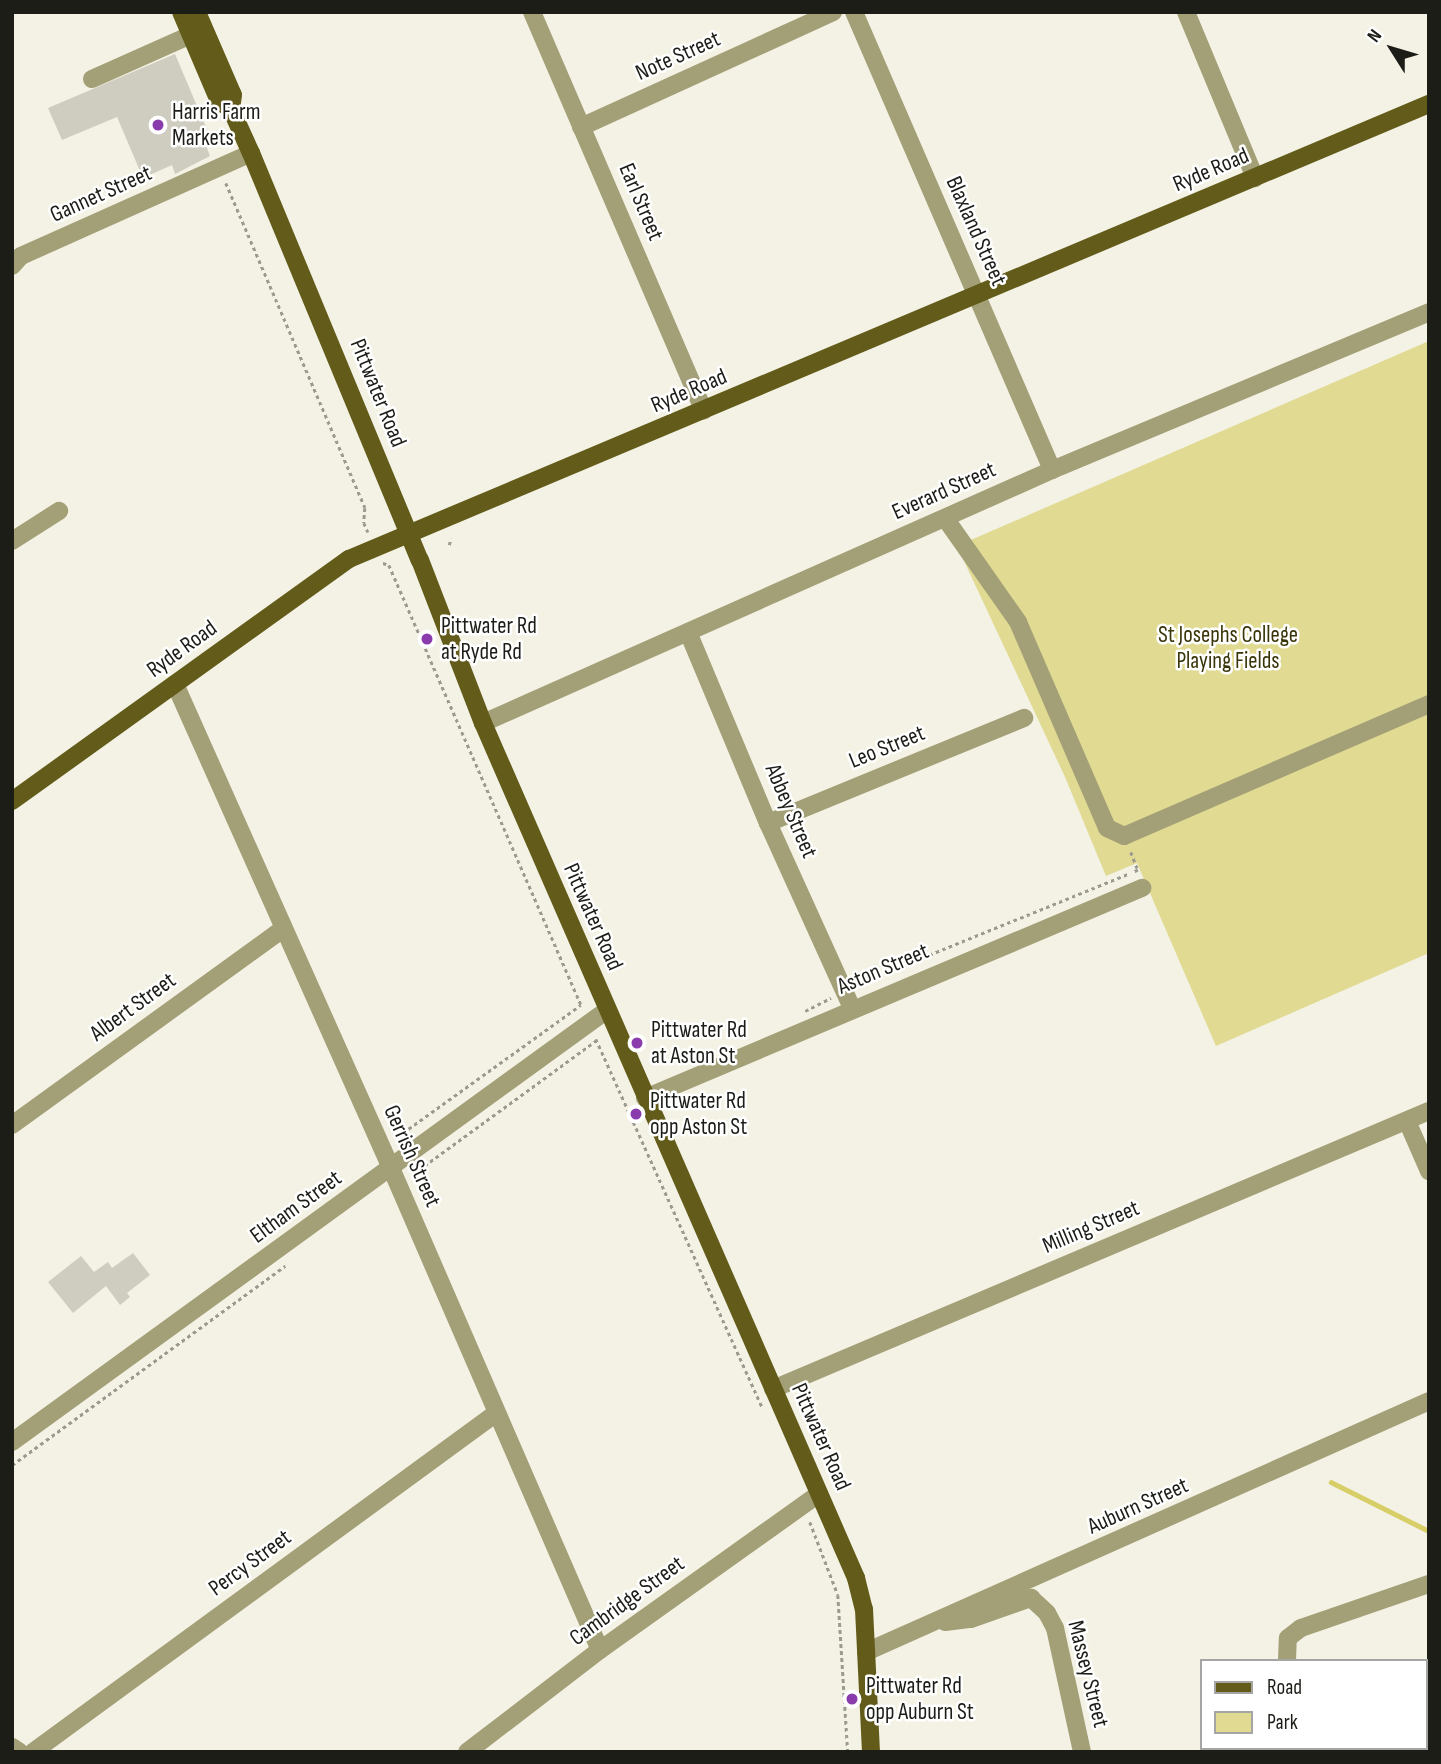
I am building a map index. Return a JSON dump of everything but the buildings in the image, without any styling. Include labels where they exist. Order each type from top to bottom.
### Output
[{"type":"main road","name":"Pittwater Road","points":[[181,12],[219,101],[231,110],[250,153],[409,533],[483,723],[860,1593],[871,1752]]},
{"type":"main road","name":"Pittwater Road","points":[[197,12],[233,95],[231,110]]},
{"type":"main road","name":"Ryde Road","points":[[12,801],[349,559],[1429,104]]},
{"type":"street","name":"Earl Street","points":[[532,12],[704,411]]},
{"type":"street","name":"Note Street","points":[[581,127],[833,12]]},
{"type":"street","name":"Blaxland Street","points":[[854,12],[1052,470]]},
{"type":"street","points":[[1186,12],[1255,178]]},
{"type":"street","points":[[92,79],[191,35]]},
{"type":"street","name":"Gannet Street","points":[[12,266],[21,257],[250,153]]},
{"type":"street","name":"Everard Street","points":[[483,723],[1052,470],[1429,312]]},
{"type":"street","points":[[12,541],[59,511]]},
{"type":"street","points":[[945,518],[1018,622],[1107,828],[1124,836],[1429,704]]},
{"type":"street","name":"Abbey Street","points":[[688,632],[768,823],[852,1008]]},
{"type":"street","name":"Gerrish Street","points":[[175,684],[395,1176],[495,1413],[600,1650]]},
{"type":"street","name":"Leo Street","points":[[768,823],[1024,718]]},
{"type":"street","name":"Aston Street","points":[[645,1098],[852,1008],[1142,888]]},
{"type":"street","name":"Albert Street","points":[[12,1125],[283,929]]},
{"type":"street","name":"Eltham Street","points":[[12,1442],[395,1176],[607,1010]]},
{"type":"street","name":"Milling Street","points":[[773,1389],[1429,1111]]},
{"type":"street","points":[[1407,1121],[1429,1171]]},
{"type":"street","name":"Auburn Street","points":[[866,1652],[925,1624],[1153,1527],[1429,1401]]},
{"type":"street","name":"Percy Street","points":[[33,1752],[495,1413]]},
{"type":"street","name":"Cambridge Street","points":[[467,1752],[600,1650],[819,1494]]},
{"type":"street","points":[[1287,1659],[1289,1638],[1301,1628],[1429,1584]]},
{"type":"street","name":"Massey Street","points":[[925,1624],[971,1619],[1031,1598],[1047,1613],[1055,1628],[1082,1752]]},
{"type":"street","points":[[12,1747],[20,1752]]},
{"type":"path","points":[[219,167],[365,508],[364,523]]},
{"type":"path","points":[[449,545],[451,538]]},
{"type":"path","points":[[389,565],[581,1006],[397,1137]]},
{"type":"path","points":[[803,1012],[844,990],[1138,870],[1124,836]]},
{"type":"path","points":[[395,1176],[597,1040],[765,1414]]},
{"type":"path","name":"Eltham Street","points":[[12,1465],[290,1263]]},
{"type":"path","points":[[810,1522],[838,1595],[848,1752]]},
{"type":"green space","name":"St Josephs College Playing Fields","points":[[1429,341],[1429,953],[1216,1046],[1137,863],[1106,876],[1065,777],[957,546]]},
{"type":"waterway","points":[[1331,1482],[1429,1531]]},
{"type":"place","name":"Harris Farm Markets","points":[[158,125]]},
{"type":"place","name":"Pittwater Rd at Ryde Rd","points":[[427,639]]},
{"type":"place","name":"Pittwater Rd at Aston St","points":[[637,1043]]},
{"type":"place","name":"Pittwater Rd opp Aston St","points":[[636,1114]]},
{"type":"place","name":"Pittwater Rd opp Auburn St","points":[[852,1699]]}]
